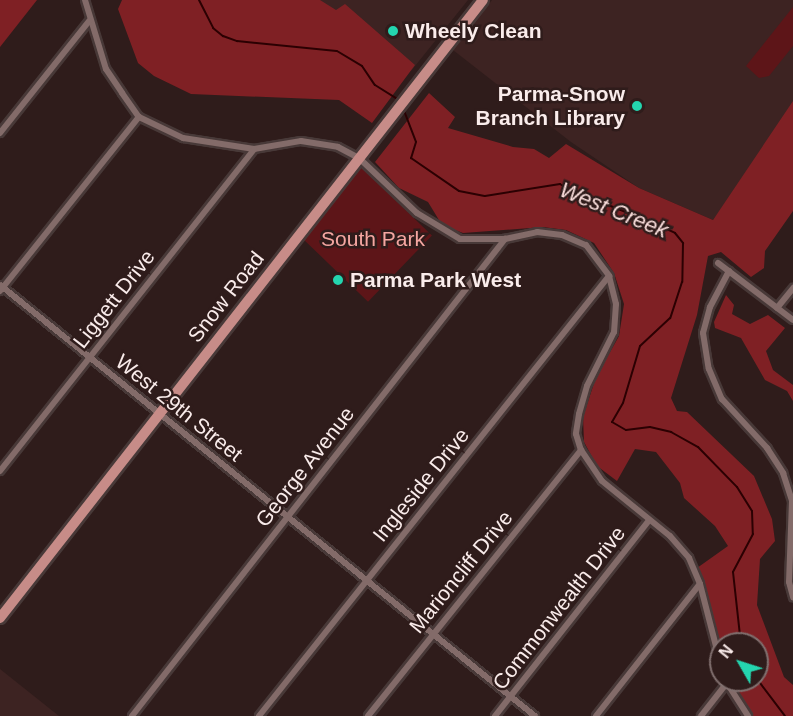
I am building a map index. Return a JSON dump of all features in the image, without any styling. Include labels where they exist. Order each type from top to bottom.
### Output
[{"type":"main road","name":"Snow Road","points":[[0,618],[483,0]]},
{"type":"street","points":[[85,0],[89,21],[106,69],[139,117],[183,138],[254,149],[316,141],[359,158],[438,229],[460,239],[505,239],[537,232],[562,235],[586,245],[609,276],[616,304],[614,332],[587,386],[579,414],[576,434],[580,450],[602,481],[670,536],[689,558],[700,584],[712,632]]},
{"type":"street","points":[[0,133],[89,21]]},
{"type":"street","points":[[1,288],[139,117]]},
{"type":"street","name":"Liggett Drive","points":[[0,471],[254,149]]},
{"type":"street","name":"George Avenue","points":[[132,716],[284,515],[505,239]]},
{"type":"street","points":[[718,263],[793,320]]},
{"type":"street","points":[[729,271],[703,333],[709,369],[722,399],[767,448],[783,473],[792,501],[788,552],[793,597]]},
{"type":"street","name":"Ingleside Drive","points":[[259,716],[609,276]]},
{"type":"street","name":"West 29th Street","points":[[1,288],[366,581]]},
{"type":"street","points":[[777,308],[793,288]]},
{"type":"street","name":"Marioncliff Drive","points":[[368,716],[580,450]]},
{"type":"street","name":"Commonwealth Drive","points":[[495,716],[649,520]]},
{"type":"street","points":[[366,581],[535,716]]},
{"type":"street","points":[[596,716],[700,584]]},
{"type":"street","points":[[701,716],[718,692]]},
{"type":"street","points":[[732,692],[748,716]]},
{"type":"shaded area","points":[[0,0],[37,0],[0,47]]},
{"type":"shaded area","points":[[122,0],[320,0],[336,10],[345,4],[415,65],[372,123],[339,100],[191,94],[154,76],[138,63],[118,9]]},
{"type":"shaded area","points":[[300,0],[468,0],[411,71]]},
{"type":"shaded area","points":[[492,0],[793,0],[793,115],[713,220],[639,188],[571,142],[453,50]]},
{"type":"shaded area","points":[[429,93],[455,117],[448,128],[513,147],[534,149],[549,158],[566,144],[639,188],[713,220],[793,101],[793,211],[765,251],[764,268],[751,277],[721,252],[708,256],[697,315],[671,398],[677,411],[687,412],[754,476],[772,519],[775,541],[760,559],[757,605],[767,632],[716,632],[697,568],[728,546],[715,526],[684,498],[680,483],[656,452],[635,449],[617,481],[597,466],[584,442],[583,417],[596,377],[619,336],[624,304],[614,273],[594,243],[566,230],[543,227],[463,233],[442,225],[428,202],[399,188],[375,162]]},
{"type":"shaded area","points":[[726,295],[734,305],[732,314],[750,324],[768,315],[785,328],[766,351],[773,370],[793,385],[793,401],[787,391],[765,380],[741,338],[715,328],[714,322]]},
{"type":"shaded area","points":[[769,637],[784,677],[793,685],[793,716],[753,716],[736,692],[769,692]]},
{"type":"shaded area","points":[[0,669],[59,716],[0,716]]},
{"type":"green space","points":[[793,7],[793,46],[769,76],[759,78],[746,66]]},
{"type":"green space","name":"South Park","points":[[360,166],[432,235],[368,302],[296,232]]},
{"type":"waterway","name":"West Creek","points":[[199,0],[213,28],[223,36],[237,41],[337,51],[362,66],[375,85],[399,100]]},
{"type":"waterway","name":"West Creek","points":[[403,108],[416,142],[411,158],[459,191],[485,196],[560,184],[588,202],[608,205],[675,233],[683,243],[682,282],[670,318],[640,346],[623,403],[612,422],[626,430],[650,427],[671,432],[698,447],[737,487],[752,511],[753,534],[733,572],[740,632]]},
{"type":"waterway","name":"West Creek","points":[[767,692],[785,716]]},
{"type":"place","name":"Wheely Clean","points":[[393,31]]},
{"type":"place","name":"Parma-Snow Branch Library","points":[[637,106]]},
{"type":"place","name":"Parma Park West","points":[[338,280]]}]
